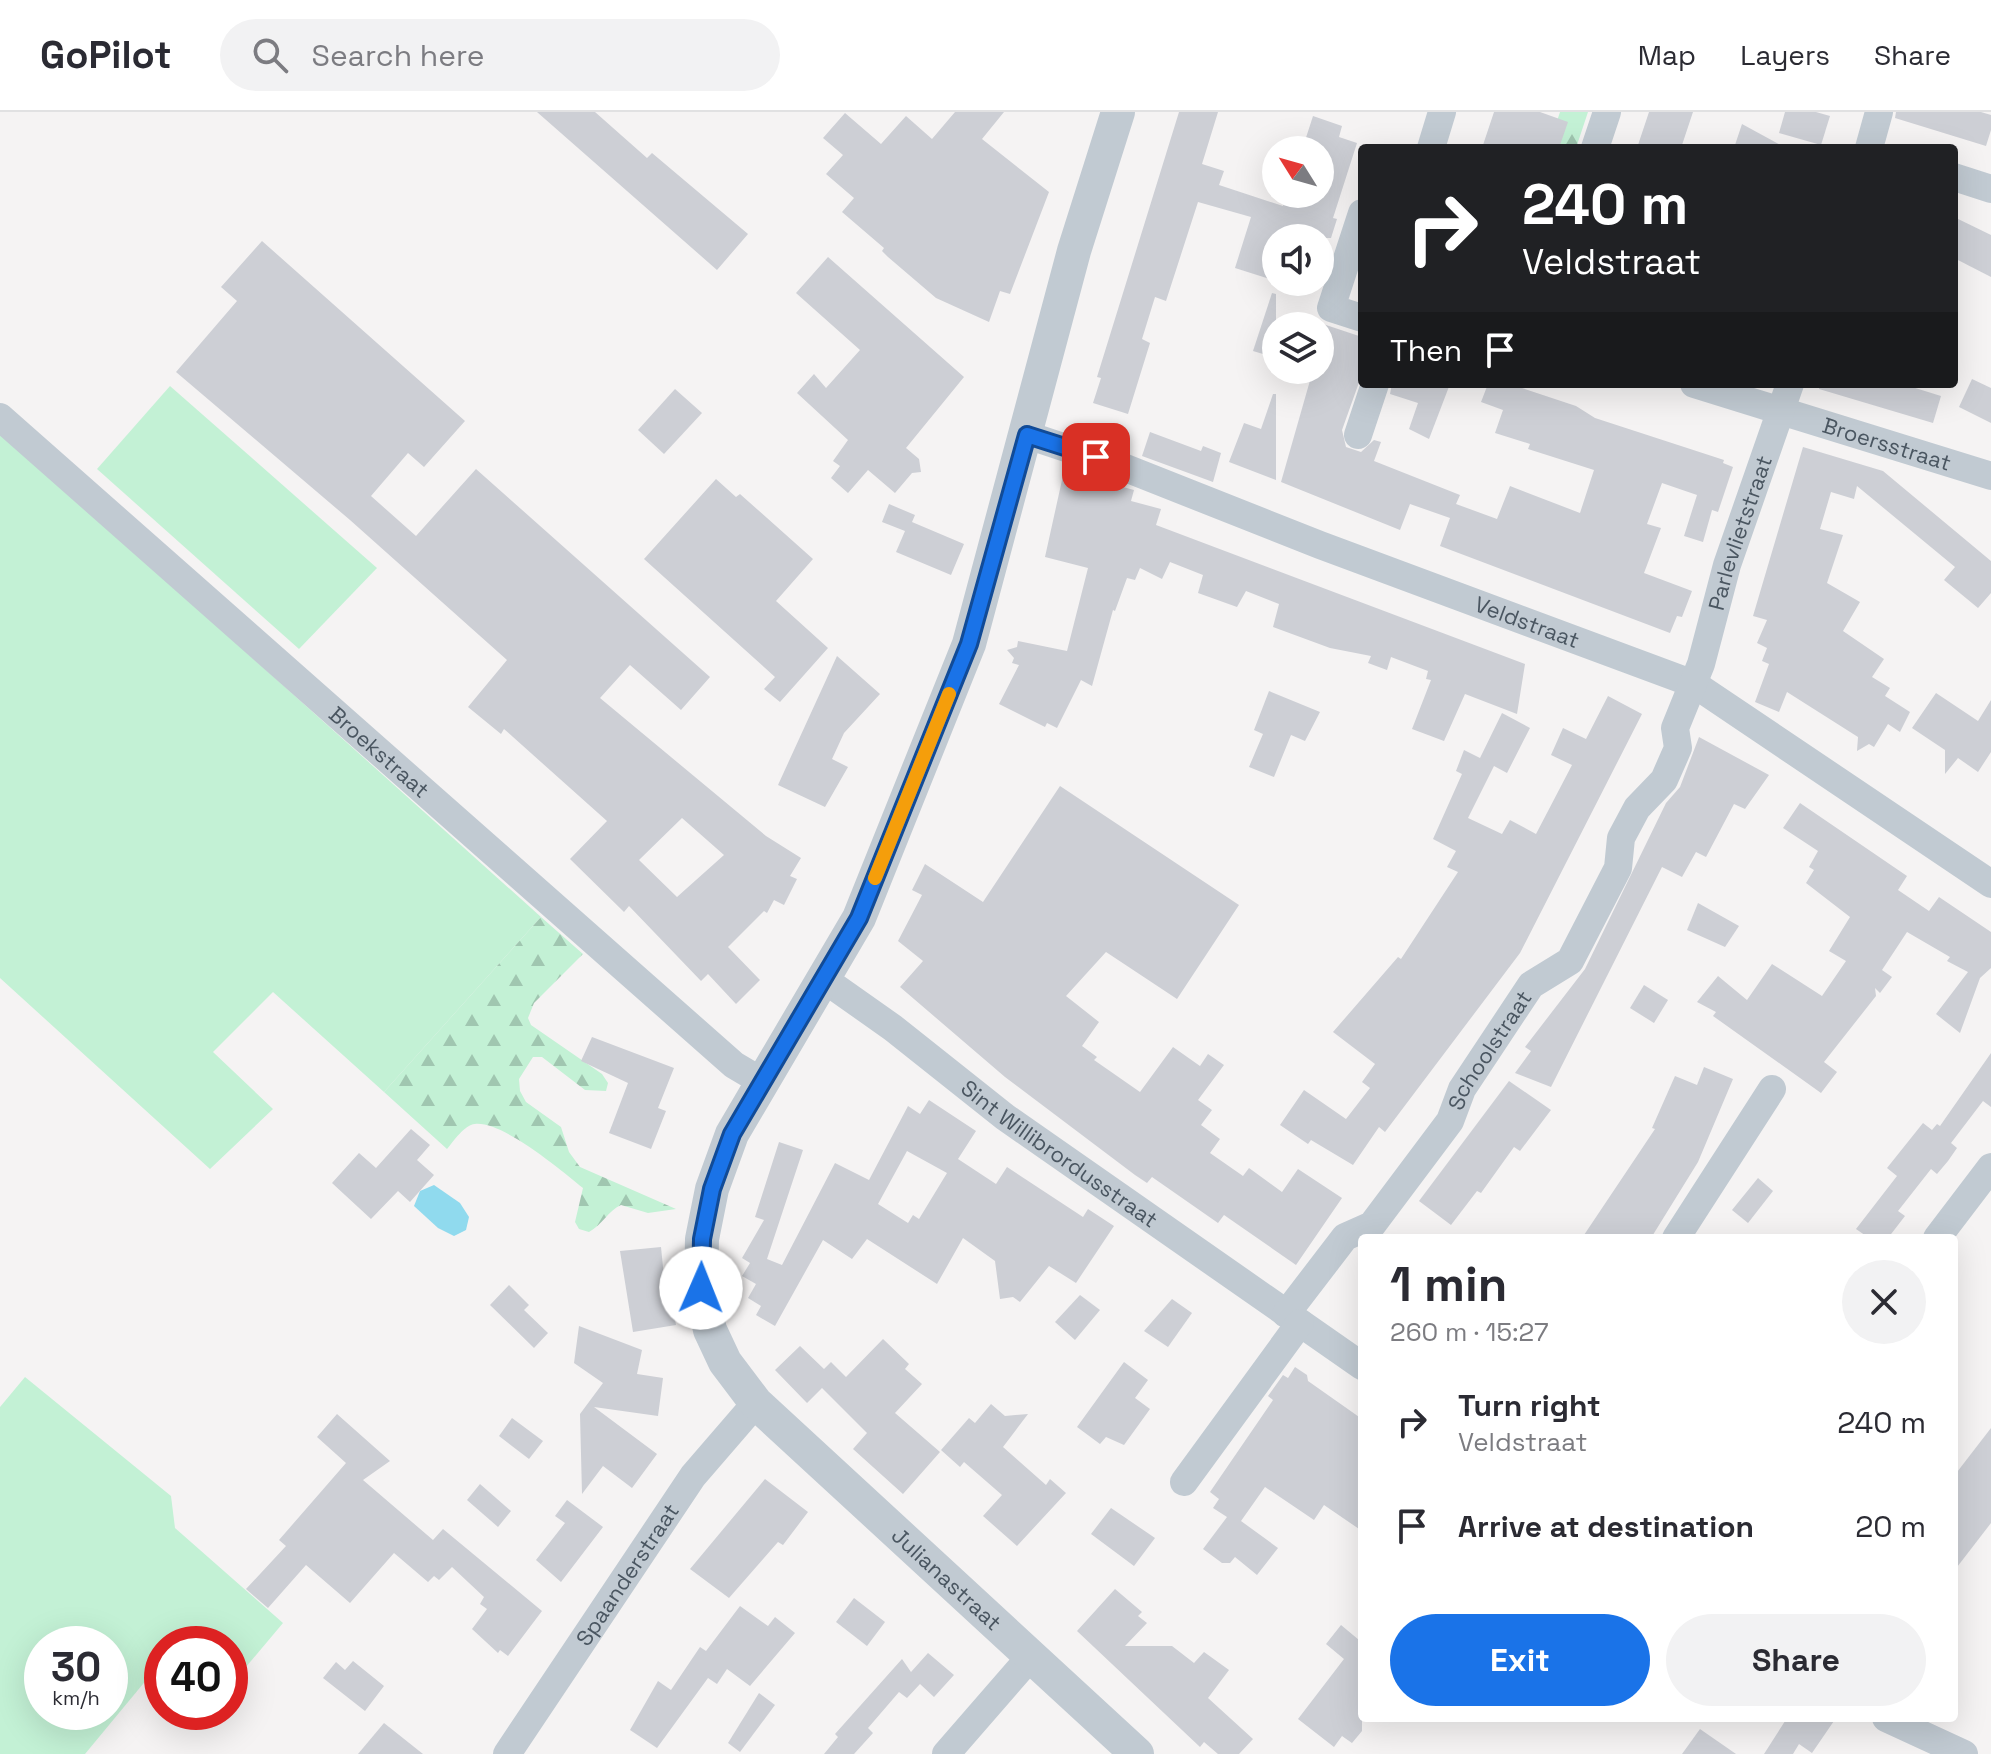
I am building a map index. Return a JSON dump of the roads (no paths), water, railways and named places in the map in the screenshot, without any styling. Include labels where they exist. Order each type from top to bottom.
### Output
[{"type":"street","name":"Julianastraat","points":[[1118,112],[1074,251],[969,644],[859,918],[732,1134],[712,1189],[702,1239],[701,1288],[710,1330],[725,1362],[756,1403],[1137,1754]]},
{"type":"street","points":[[1432,144],[1442,112]]},
{"type":"street","points":[[1596,144],[1607,112]]},
{"type":"street","points":[[1870,144],[1879,112]]},
{"type":"street","points":[[1958,178],[1991,189]]},
{"type":"street","points":[[1355,254],[1331,308],[1358,317]]},
{"type":"street","points":[[1358,435],[1374,388]]},
{"type":"street","name":"Broersstraat","points":[[1722,388],[1786,397],[1991,476]]},
{"type":"street","name":"Parlevlietstraat","points":[[1694,684],[1727,565],[1786,397]]},
{"type":"street","name":"Broekstraat","points":[[0,417],[551,907],[734,1065],[761,1081]]},
{"type":"street","name":"Veldstraat","points":[[1027,435],[1123,467],[1320,545],[1694,684],[1991,884]]},
{"type":"street","name":"Schoolstraat","points":[[1293,1318],[1345,1237],[1372,1225],[1450,1121],[1462,1089],[1531,985],[1570,961],[1618,868],[1621,838],[1637,808],[1664,780],[1678,748],[1675,728],[1694,684]]},
{"type":"street","name":"Sint Willibrordusstraat","points":[[825,980],[893,1028],[1005,1117],[1358,1363]]},
{"type":"street","points":[[1679,1234],[1772,1089]]},
{"type":"street","points":[[1940,1234],[1991,1167]]},
{"type":"street","points":[[1184,1482],[1293,1318]]},
{"type":"street","name":"Spaanderstraat","points":[[507,1754],[693,1476],[756,1403]]},
{"type":"street","points":[[946,1754],[1032,1655]]},
{"type":"street","points":[[1895,1722],[1964,1754]]},
{"type":"water","points":[[434,1185],[460,1203],[469,1217],[466,1230],[454,1236],[438,1228],[414,1206],[420,1191]]}]
